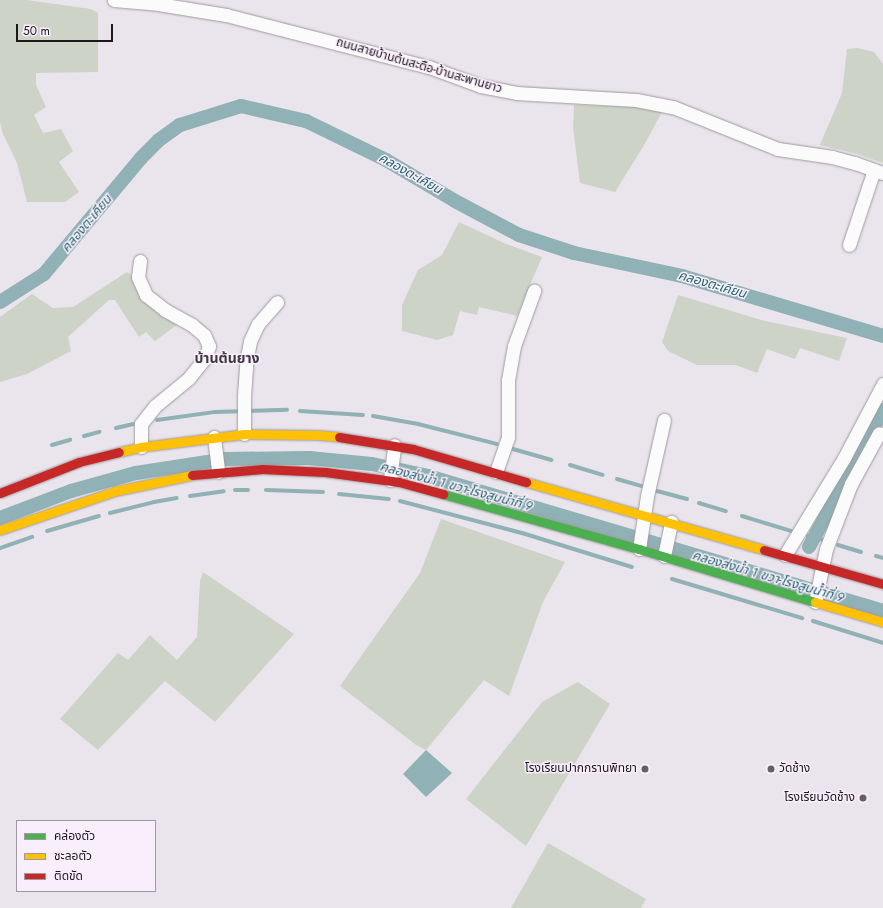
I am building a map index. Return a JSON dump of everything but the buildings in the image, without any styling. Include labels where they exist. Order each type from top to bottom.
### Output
[{"type":"main road","points":[[0,492],[79,462],[141,447],[215,443],[244,434],[318,435],[496,472],[785,555],[822,572],[883,584]]},
{"type":"main road","points":[[0,530],[67,506],[115,491],[218,469],[263,469],[390,477],[639,546],[816,599],[883,622]]},
{"type":"street","name":"ถนนสายบ้านต้นสะตือ-บ้านสะพานยาว","points":[[114,0],[152,3],[247,20],[422,66],[481,86],[516,93],[636,100],[673,107],[778,149],[832,157],[879,172]]},
{"type":"street","points":[[849,245],[879,172]]},
{"type":"street","points":[[140,261],[138,277],[146,295],[165,310],[192,325],[204,335],[208,346],[205,358],[189,378],[156,406],[141,424],[141,447]]},
{"type":"street","points":[[496,472],[508,437],[508,380],[514,346],[534,291]]},
{"type":"street","points":[[244,434],[244,396],[247,357],[250,341],[258,324],[277,302]]},
{"type":"street","points":[[785,555],[844,458],[883,384]]},
{"type":"street","points":[[639,546],[644,514],[664,420]]},
{"type":"street","points":[[816,599],[826,549],[851,484],[879,433]]},
{"type":"street","points":[[215,443],[218,469]]},
{"type":"street","points":[[390,477],[393,451]]},
{"type":"street","points":[[664,554],[671,522]]},
{"type":"shaded area","points":[[0,0],[27,0],[91,9],[98,13],[98,72],[36,73],[36,85],[46,107],[34,115],[43,133],[61,129],[73,151],[59,162],[79,192],[65,202],[27,202],[17,163],[3,134],[0,122]]},
{"type":"shaded area","points":[[857,48],[874,52],[883,64],[883,163],[857,154],[820,145],[842,93],[847,49]]},
{"type":"shaded area","points":[[574,105],[640,107],[662,112],[643,147],[615,192],[580,183],[573,127]]},
{"type":"shaded area","points":[[459,222],[504,243],[542,257],[517,316],[479,307],[477,315],[460,311],[453,335],[437,340],[402,331],[402,305],[418,270],[442,255]]},
{"type":"shaded area","points":[[127,272],[137,279],[178,324],[155,341],[146,332],[139,337],[115,300],[109,300],[68,337],[71,351],[27,374],[0,382],[0,317],[32,294],[53,308],[73,307]]},
{"type":"shaded area","points":[[678,295],[765,321],[847,338],[839,361],[800,348],[795,359],[767,349],[757,373],[736,365],[697,365],[668,351],[662,342]]},
{"type":"shaded area","points":[[441,519],[565,562],[543,602],[509,696],[484,680],[426,750],[416,745],[340,686],[420,573]]},
{"type":"shaded area","points":[[203,572],[294,634],[215,722],[165,681],[98,750],[60,719],[118,653],[128,660],[150,635],[177,660],[197,637],[200,581]]},
{"type":"shaded area","points":[[578,682],[610,704],[526,846],[466,799],[542,702]]},
{"type":"shaded area","points":[[548,843],[646,899],[641,908],[511,908]]},
{"type":"water","points":[[426,750],[452,773],[426,797],[403,774]]},
{"type":"waterway","name":"คลองตะเคียน","points":[[0,302],[44,274],[141,158],[159,140],[180,125],[241,106],[306,121],[386,160],[455,201],[519,235],[574,253],[682,276],[883,336]]},
{"type":"waterway","points":[[249,411],[287,410]]},
{"type":"waterway","points":[[809,547],[883,410]]},
{"type":"waterway","points":[[157,420],[215,412],[240,411]]},
{"type":"waterway","points":[[300,411],[363,415]]},
{"type":"waterway","points":[[373,416],[418,424],[497,444]]},
{"type":"waterway","points":[[116,428],[134,424]]},
{"type":"waterway","points":[[84,436],[99,432]]},
{"type":"waterway","points":[[52,445],[70,440]]},
{"type":"waterway","points":[[513,449],[551,460]]},
{"type":"waterway","name":"คลองส่งน้ำ 1 ขวา-โรงสูบน้ำที่ 9","points":[[0,518],[71,491],[136,473],[225,459],[309,458],[372,464],[428,476],[883,611]]},
{"type":"waterway","points":[[570,465],[602,475]]},
{"type":"waterway","points":[[617,479],[641,486]]},
{"type":"waterway","points":[[235,490],[248,490]]},
{"type":"waterway","points":[[266,490],[323,492]]},
{"type":"waterway","points":[[190,496],[224,491]]},
{"type":"waterway","points":[[657,491],[687,499]]},
{"type":"waterway","points":[[339,494],[389,499]]},
{"type":"waterway","points":[[110,513],[177,498]]},
{"type":"waterway","points":[[400,501],[522,533],[632,567]]},
{"type":"waterway","points":[[699,503],[726,511]]},
{"type":"waterway","points":[[47,531],[99,516]]},
{"type":"waterway","points":[[742,516],[791,531]]},
{"type":"waterway","points":[[808,536],[823,540]]},
{"type":"waterway","points":[[0,548],[32,537]]},
{"type":"waterway","points":[[838,545],[861,552]]},
{"type":"waterway","points":[[876,556],[883,558]]},
{"type":"waterway","points":[[672,579],[802,618]]},
{"type":"waterway","points":[[813,621],[883,643]]},
{"type":"traffic: fast","points":[[443,494],[639,549],[815,602]]},
{"type":"traffic: slow","points":[[119,452],[141,447],[244,434],[318,435],[339,437]]},
{"type":"traffic: slow","points":[[0,530],[115,491],[192,475]]},
{"type":"traffic: slow","points":[[526,482],[764,550]]},
{"type":"traffic: slow","points":[[815,602],[883,622]]},
{"type":"traffic: jam","points":[[339,437],[413,449],[526,482]]},
{"type":"traffic: jam","points":[[0,493],[79,462],[119,452]]},
{"type":"traffic: jam","points":[[192,475],[263,469],[325,472],[399,482],[443,494]]},
{"type":"traffic: jam","points":[[764,550],[883,584]]},
{"type":"place","name":"โรงเรียนปากกรานพิทยา","points":[[645,769]]},
{"type":"place","name":"วัดช้าง","points":[[771,769]]},
{"type":"place","name":"โรงเรียนวัดช้าง","points":[[863,798]]},
{"type":"district","name":"บ้านต้นยาง","points":[[227,358]]}]
